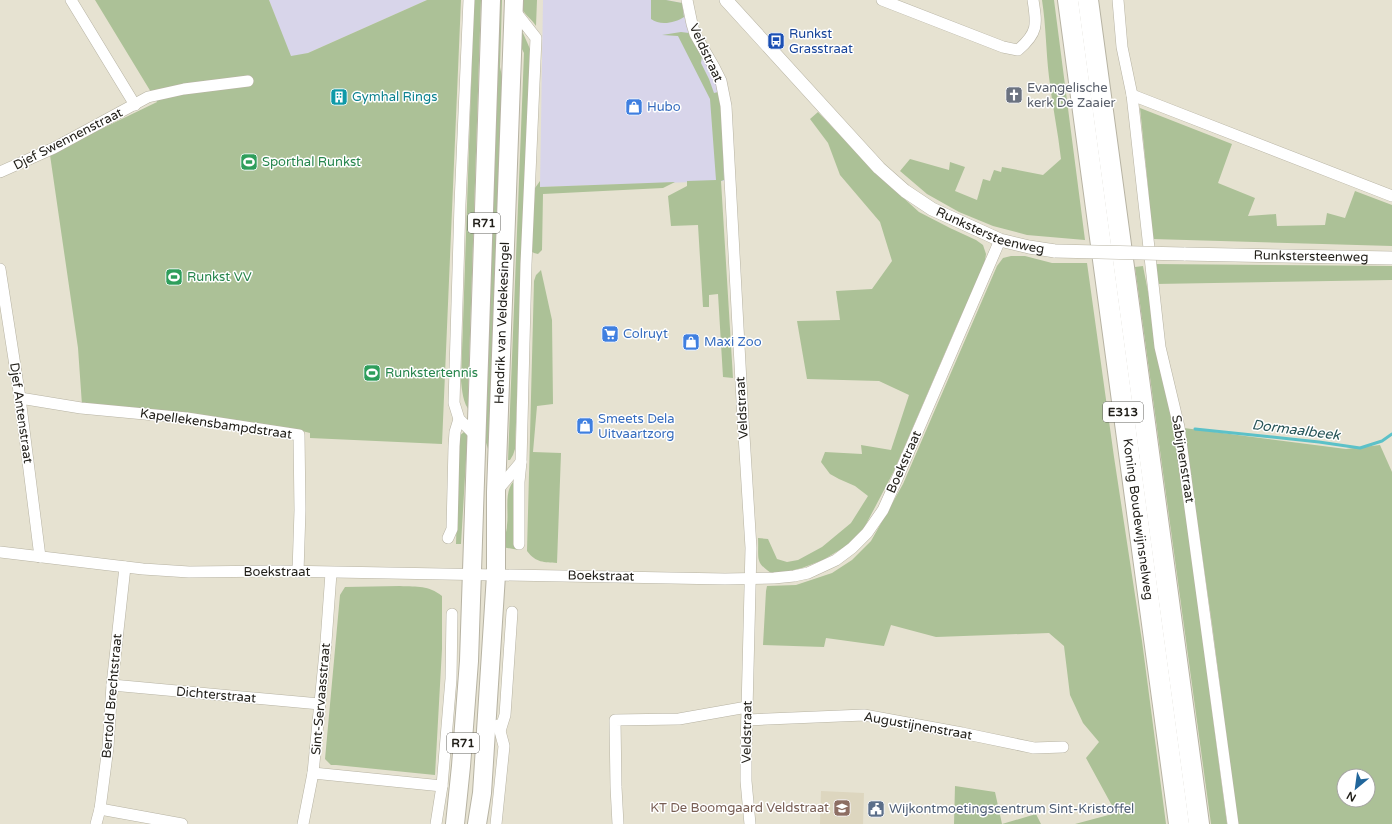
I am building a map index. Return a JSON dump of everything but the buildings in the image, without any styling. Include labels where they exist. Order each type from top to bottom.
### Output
[{"type":"highway","name":"Hendrik van Veldekesingel","points":[[455,824],[462,766],[469,661],[491,0]]},
{"type":"highway","name":"Koning Boudewijnsnelweg","points":[[1068,0],[1178,824]]},
{"type":"highway","name":"Koning Boudewijnsnelweg","points":[[1088,0],[1199,824]]},
{"type":"highway","name":"Hendrik van Veldekesingel","points":[[477,824],[482,793],[496,574],[496,492],[514,5]]},
{"type":"street","name":"Djef Swennenstraat","points":[[71,0],[136,104]]},
{"type":"street","points":[[469,0],[460,204],[454,403],[459,419],[477,437]]},
{"type":"street","name":"Veldstraat","points":[[687,0],[695,34],[721,81],[726,106],[744,448],[751,548],[746,781],[750,824]]},
{"type":"street","name":"Runkstersteenweg","points":[[726,0],[879,168],[889,177],[932,210],[1000,240],[1029,248],[1055,251],[1392,258]]},
{"type":"street","points":[[882,0],[1003,47],[1018,50],[1029,41],[1035,30],[1036,17],[1034,0]]},
{"type":"street","name":"Sabijnenstraat","points":[[1118,0],[1122,46],[1132,96],[1160,346],[1180,427],[1233,824]]},
{"type":"street","name":"Hendrik van Veldekesingel","points":[[514,5],[536,38],[526,264],[521,462],[519,482],[519,544]]},
{"type":"street","name":"Djef Swennenstraat","points":[[0,172],[54,148],[148,97],[184,89],[248,81]]},
{"type":"street","points":[[1132,96],[1392,196]]},
{"type":"street","name":"Boekstraat","points":[[0,552],[125,567],[189,572],[496,574],[750,578],[794,576],[808,572],[836,560],[852,548],[876,522],[897,479],[1000,240]]},
{"type":"street","name":"Djef Antenstraat","points":[[0,272],[4,315],[20,398],[40,557]]},
{"type":"street","name":"Kapellekensbampdstraat","points":[[20,398],[81,408],[187,418],[299,435],[300,510],[298,572]]},
{"type":"street","points":[[448,538],[452,529],[454,446],[455,432],[459,419]]},
{"type":"street","points":[[496,492],[521,462]]},
{"type":"street","name":"Bertold Brechtstraat","points":[[96,824],[100,809],[108,747],[112,686],[125,567]]},
{"type":"street","name":"Sint-Servaasstraat","points":[[303,824],[313,773],[331,573]]},
{"type":"street","points":[[500,731],[505,714],[512,612]]},
{"type":"street","points":[[436,824],[442,786],[451,679],[452,614]]},
{"type":"street","points":[[451,679],[469,661]]},
{"type":"street","name":"Dichterstraat","points":[[112,686],[320,704]]},
{"type":"street","points":[[618,824],[615,720],[680,719],[747,708]]},
{"type":"street","points":[[488,712],[500,731],[504,746],[496,824]]},
{"type":"street","name":"Augustijnenstraat","points":[[747,720],[864,715],[1034,748],[1063,747]]},
{"type":"street","points":[[313,773],[375,778],[442,786]]},
{"type":"street","points":[[100,809],[182,824]]},
{"type":"shaded area","points":[[269,0],[427,0],[308,53],[291,58]]},
{"type":"shaded area","points":[[543,0],[666,0],[682,3],[689,31],[713,74],[723,104],[725,181],[540,187]]},
{"type":"shaded area","name":"KT De Boomgaard Veldstraat","points":[[821,791],[864,793],[863,824],[820,824]]},
{"type":"green space","points":[[95,0],[269,0],[291,56],[308,53],[427,0],[461,0],[442,444],[310,438],[310,433],[290,428],[184,415],[82,405],[78,348],[50,155],[157,102]]},
{"type":"green space","points":[[474,0],[481,0],[468,395],[470,411],[464,401],[461,381]]},
{"type":"green space","points":[[497,0],[502,0],[500,67],[505,91],[489,521],[486,521],[488,449],[484,436]]},
{"type":"green space","points":[[520,0],[537,0],[536,26],[522,8]]},
{"type":"green space","points":[[651,0],[666,0],[682,3],[684,17],[668,23],[651,19]]},
{"type":"green space","points":[[1042,0],[1054,0],[1085,240],[1027,235],[993,226],[959,212],[927,194],[900,171],[910,159],[949,170],[950,162],[965,167],[955,191],[977,200],[983,179],[990,181],[994,170],[1001,172],[1002,167],[1043,175],[1061,159],[1049,77]]},
{"type":"green space","points":[[520,31],[523,33],[530,49],[515,449],[510,460],[508,460],[524,53],[519,43]]},
{"type":"green space","points":[[681,32],[689,33],[702,56],[701,63],[714,93],[718,92],[721,105],[724,180],[721,181],[733,378],[723,377],[718,294],[709,295],[709,307],[703,307],[698,225],[671,226],[668,196],[687,186],[687,181],[716,180],[710,99],[678,36],[662,35]]},
{"type":"green space","points":[[1140,108],[1232,144],[1218,183],[1255,198],[1248,216],[1276,214],[1277,226],[1325,225],[1327,213],[1345,218],[1355,191],[1392,205],[1392,246],[1152,239]]},
{"type":"green space","points":[[818,112],[876,173],[919,212],[976,240],[983,245],[986,254],[984,267],[957,325],[894,471],[863,530],[848,545],[823,560],[802,568],[774,575],[760,563],[758,556],[758,538],[768,539],[777,559],[787,562],[798,560],[822,547],[851,523],[868,496],[855,486],[830,474],[821,462],[825,452],[862,454],[861,445],[891,450],[909,395],[879,381],[807,379],[797,321],[840,320],[836,291],[872,289],[892,261],[880,222],[840,175],[828,143],[810,119]]},
{"type":"green space","points":[[540,181],[540,187],[675,182],[663,188],[543,194],[542,250],[538,254],[531,251],[535,188]]},
{"type":"green space","points":[[1011,256],[1025,256],[1052,263],[1087,263],[1114,457],[1142,641],[1166,824],[1075,824],[1116,813],[1086,758],[1099,742],[1083,723],[1070,695],[1064,646],[1049,633],[936,637],[891,625],[884,646],[826,638],[824,647],[763,645],[767,586],[796,585],[832,573],[852,560],[871,541],[903,484],[997,266],[1003,258]]},
{"type":"green space","points":[[1152,264],[1392,266],[1392,280],[1155,284]]},
{"type":"green space","points":[[1143,266],[1174,425],[1227,824],[1211,824],[1135,267]]},
{"type":"green space","points":[[541,270],[552,320],[553,404],[537,406],[533,452],[561,453],[557,563],[537,560],[527,551],[534,281],[536,275]]},
{"type":"green space","points":[[1184,428],[1346,449],[1380,445],[1392,472],[1392,824],[1238,824],[1212,624]]},
{"type":"green space","points":[[464,432],[467,432],[469,438],[467,443],[461,544],[456,544],[459,436]]},
{"type":"green space","points":[[513,482],[515,482],[513,545],[520,546],[519,550],[502,547],[507,528],[507,503],[510,486]]},
{"type":"green space","points":[[400,586],[427,588],[442,596],[442,649],[435,775],[331,765],[325,759],[340,595],[345,587]]},
{"type":"green space","points":[[955,786],[995,792],[1002,824],[954,824]]},
{"type":"green space","points":[[1036,814],[1041,824],[1002,824]]},
{"type":"waterway","name":"Dormaalbeek","points":[[1195,429],[1319,442],[1360,448],[1382,441],[1392,434]]},
{"type":"place","name":"Runkst Grasstraat","points":[[776,41]]},
{"type":"place","name":"Evangelische kerk De Zaaier","points":[[1014,95]]},
{"type":"place","name":"Gymhal Rings","points":[[339,97]]},
{"type":"place","name":"Hubo","points":[[634,107]]},
{"type":"place","name":"Sporthal Runkst","points":[[249,162]]},
{"type":"place","name":"Runkst VV","points":[[174,277]]},
{"type":"place","name":"Colruyt","points":[[610,334]]},
{"type":"place","name":"Maxi Zoo","points":[[691,342]]},
{"type":"place","name":"Runkstertennis","points":[[372,373]]},
{"type":"place","name":"Smeets Dela Uitvaartzorg","points":[[585,426]]},
{"type":"place","name":"KT De Boomgaard Veldstraat","points":[[842,808]]},
{"type":"place","name":"Wijkontmoetingscentrum Sint-Kristoffel","points":[[876,809]]}]
